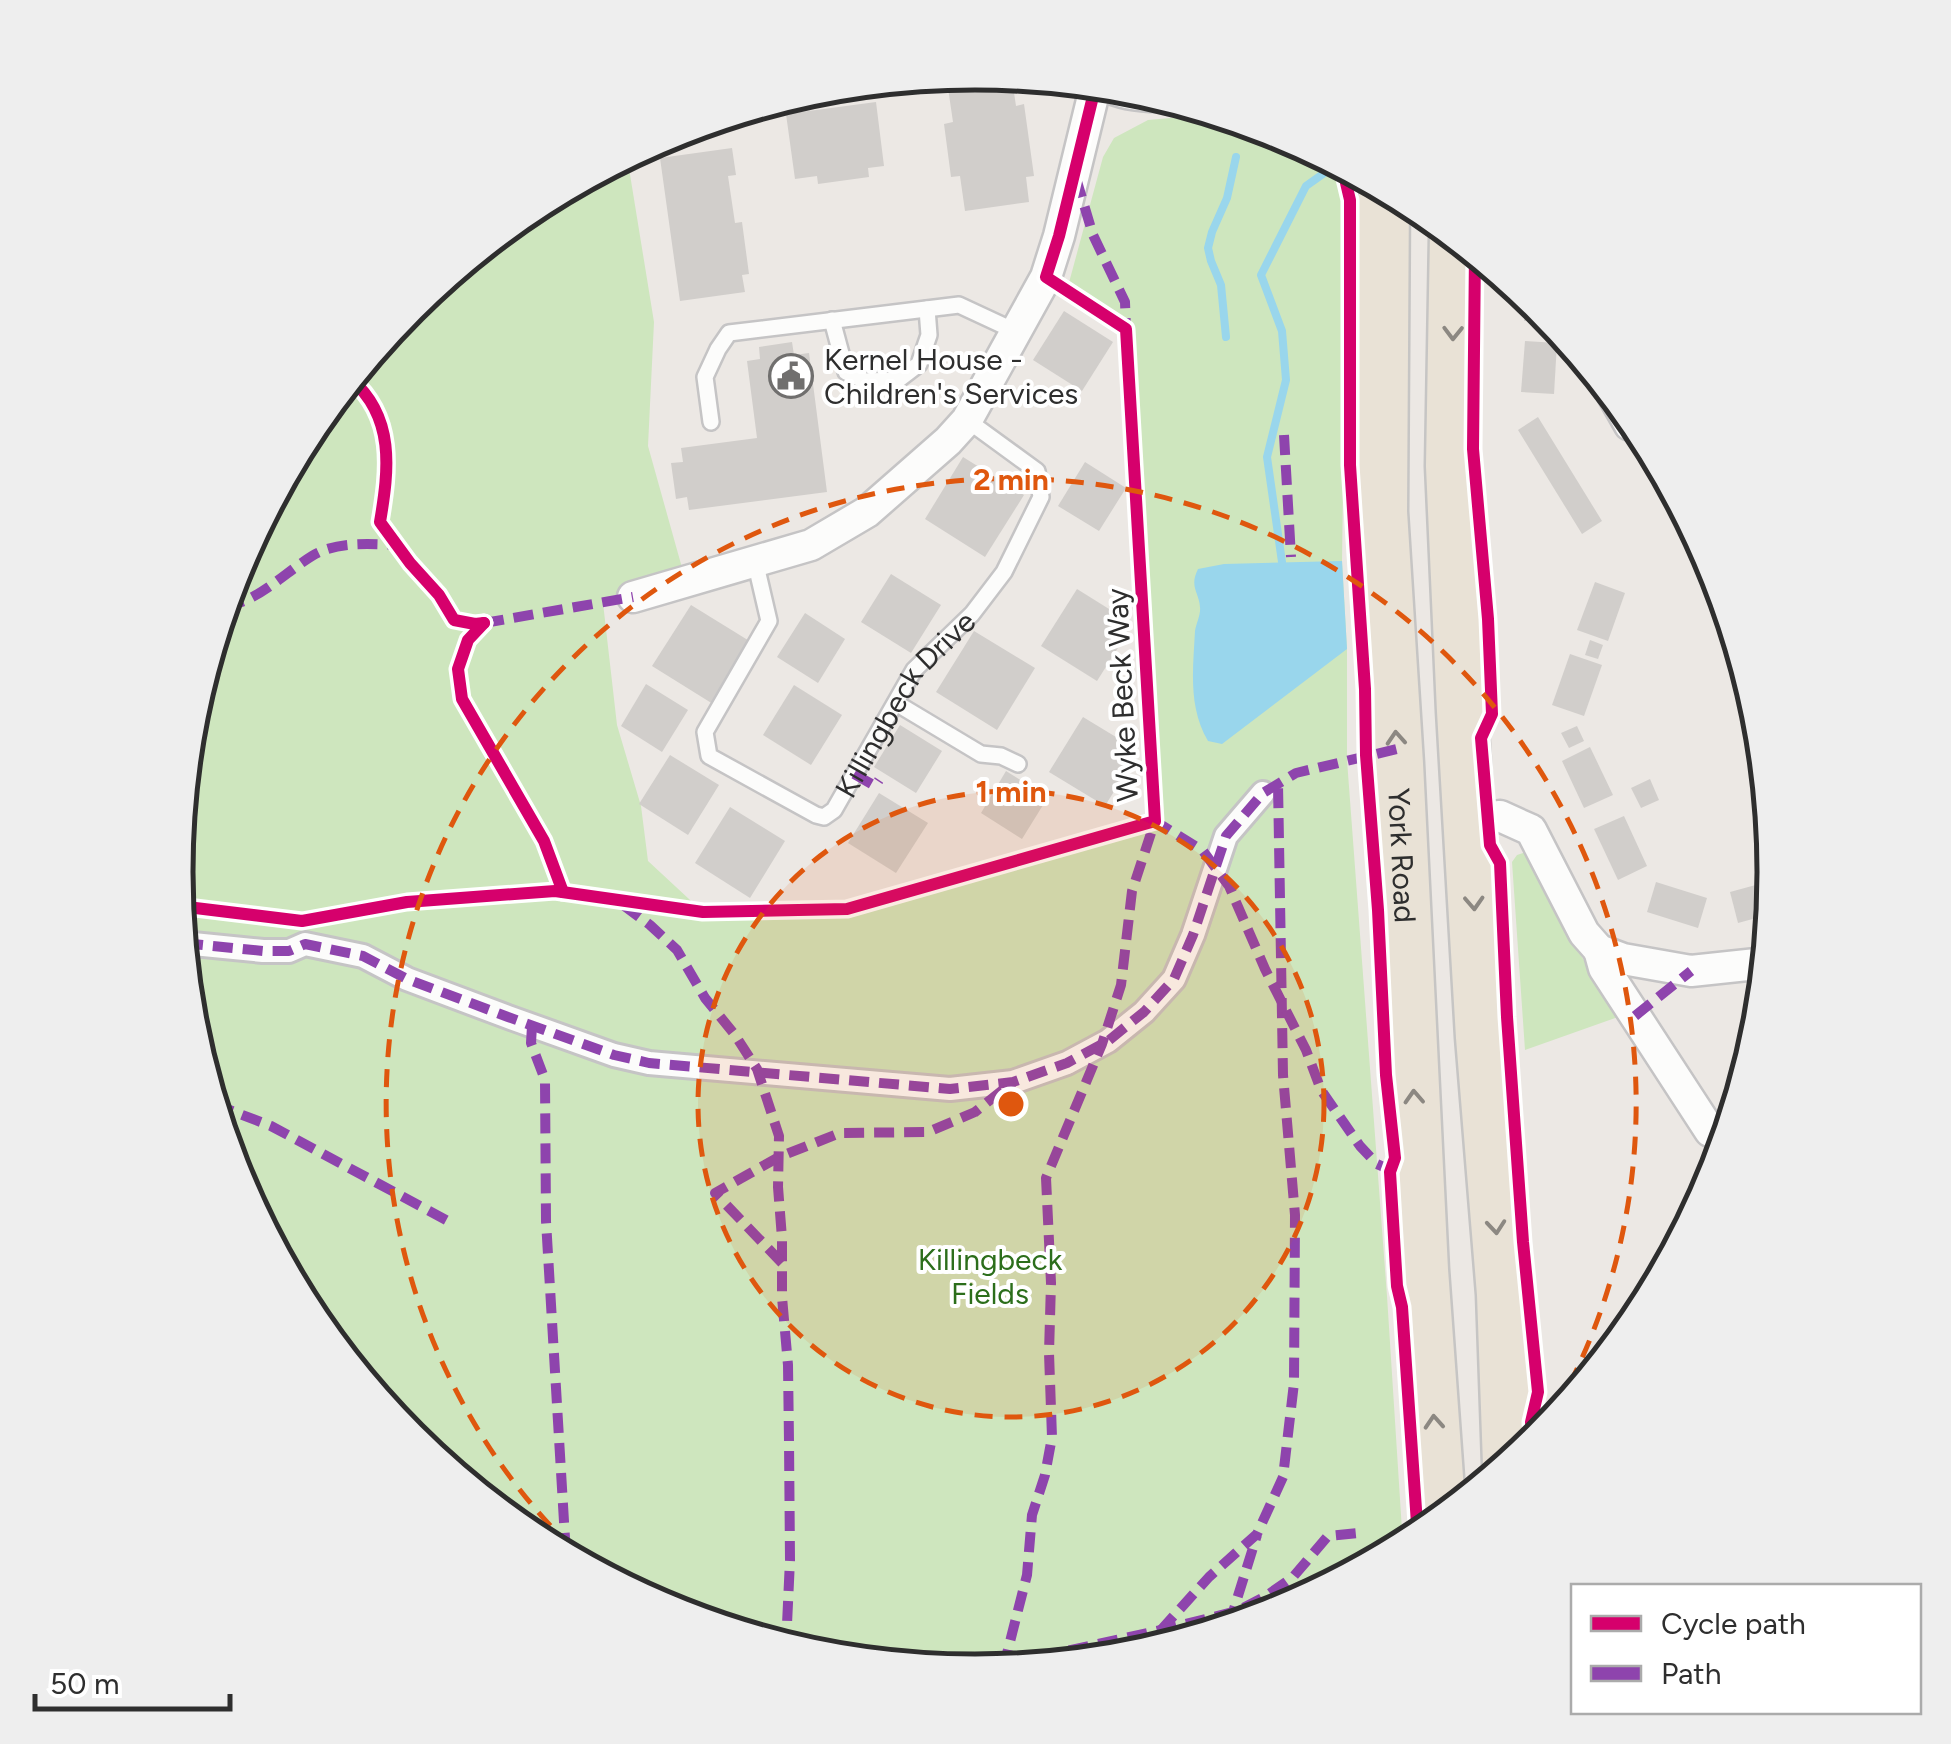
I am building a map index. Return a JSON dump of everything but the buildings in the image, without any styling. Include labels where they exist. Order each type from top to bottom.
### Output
[{"type":"highway","name":"York Road","points":[[1377,202],[1382,512],[1423,1270],[1440,1501]]},
{"type":"highway","points":[[1454,253],[1451,466],[1462,711],[1481,1037],[1502,1294],[1507,1445]]},
{"type":"street","points":[[633,597],[811,545],[867,512],[948,442],[968,420],[1046,277],[1060,236],[1092,99]]},
{"type":"street","points":[[197,944],[289,952],[306,944],[363,956],[406,979],[472,1004],[614,1055],[649,1063],[950,1090],[1014,1082],[1066,1063],[1108,1041],[1144,1012],[1174,979],[1194,935],[1226,836],[1263,792]]},
{"type":"street","points":[[1469,820],[1500,816],[1531,830],[1584,932],[1598,950],[1604,968],[1710,1131]]},
{"type":"street","points":[[1598,950],[1691,971],[1752,965]]},
{"type":"lane","points":[[711,422],[705,376],[728,333],[959,305],[1017,332]]},
{"type":"lane","points":[[832,320],[846,372],[865,381],[898,380],[919,364],[930,335],[927,309]]},
{"type":"lane","name":"Killingbeck Drive","points":[[755,562],[770,621],[705,732],[710,756],[824,816],[834,810],[914,670],[972,614],[1004,572],[1041,496],[1037,470],[968,420]]},
{"type":"lane","points":[[896,702],[982,754],[1001,756],[1018,764]]},
{"type":"green space","name":"Killingbeck Fields","points":[[1179,117],[1275,150],[1342,182],[1347,200],[1342,561],[1347,760],[1402,1527],[1275,1594],[1178,1627],[1128,1639],[1078,1647],[976,1654],[873,1647],[823,1639],[724,1612],[676,1594],[584,1549],[541,1522],[460,1460],[423,1425],[355,1348],[325,1306],[274,1218],[253,1171],[220,1074],[209,1025],[200,974],[193,872],[200,770],[209,719],[235,621],[274,526],[298,481],[355,396],[423,319],[499,252],[541,222],[629,171],[654,322],[648,446],[686,582],[603,603],[617,725],[641,806],[648,861],[703,912],[847,909],[1155,821],[1126,329],[1067,290],[1103,157],[1114,138],[1148,120]]},
{"type":"green space","points":[[1526,852],[1564,927],[1618,1017],[1525,1050],[1512,862]]},
{"type":"water","points":[[1342,561],[1347,649],[1222,744],[1208,741],[1197,715],[1193,688],[1195,631],[1200,610],[1194,585],[1198,569],[1224,564]]},
{"type":"waterway","points":[[1226,337],[1221,285],[1208,248],[1227,198],[1236,157]]},
{"type":"waterway","points":[[1282,562],[1267,457],[1286,380],[1282,331],[1261,275],[1306,186],[1325,173]]},
{"type":"marked path","points":[[1076,178],[1093,235],[1125,302],[1126,329]]},
{"type":"marked path","points":[[1284,435],[1291,557]]},
{"type":"marked path","points":[[242,601],[321,551],[353,544],[397,545]]},
{"type":"marked path","points":[[484,623],[633,597]]},
{"type":"marked path","points":[[197,944],[289,951],[305,944],[363,956],[407,979],[508,1017],[614,1055],[649,1063],[950,1089],[1013,1082],[1067,1063],[1108,1041],[1144,1012],[1174,979],[1226,836],[1263,793],[1296,773],[1397,749]]},
{"type":"marked path","points":[[854,774],[875,786],[879,780]]},
{"type":"marked path","points":[[1160,1631],[1209,1577],[1257,1534],[1283,1477],[1294,1383],[1295,1215],[1283,1075],[1278,784]]},
{"type":"marked path","points":[[1007,1653],[1027,1575],[1032,1515],[1052,1437],[1046,1178],[1102,1044],[1121,985],[1132,891],[1155,821],[1203,851],[1229,886],[1321,1090],[1360,1146],[1386,1168]]},
{"type":"marked path","points":[[623,905],[677,950],[705,998],[735,1035],[757,1069],[779,1136],[782,1297],[788,1365],[787,1630]]},
{"type":"marked path","points":[[1635,1016],[1691,971]]},
{"type":"marked path","points":[[532,1026],[531,1043],[545,1080],[546,1221],[565,1537]]},
{"type":"marked path","points":[[782,1263],[715,1193],[779,1157],[840,1133],[928,1132],[975,1112],[1013,1082]]},
{"type":"marked path","points":[[231,1111],[271,1126],[448,1221]]},
{"type":"marked path","points":[[1256,1601],[1293,1577],[1328,1536],[1358,1533]]},
{"type":"marked path","points":[[1234,1609],[1257,1535]]},
{"type":"marked path","points":[[1100,1643],[1198,1621]]},
{"type":"cycle path","name":"Wyke Beck Way","points":[[194,908],[302,921],[407,902],[555,891],[703,912],[847,909],[1155,821],[1126,329],[1046,277],[1092,99]]},
{"type":"cycle path","points":[[1346,185],[1350,200],[1350,465],[1386,1075],[1395,1158],[1390,1172],[1397,1286],[1402,1307],[1417,1517]]},
{"type":"cycle path","points":[[1475,271],[1473,449],[1492,714],[1481,738],[1490,845],[1500,863],[1523,1242],[1538,1392],[1531,1422]]},
{"type":"cycle path","points":[[361,389],[375,410],[385,445],[380,522],[439,595],[454,620],[484,623]]},
{"type":"cycle path","points":[[484,623],[468,640],[458,669],[462,699],[544,841],[563,892]]},
{"type":"place","name":"Kernel House - Children's Services","points":[[791,376]]}]
